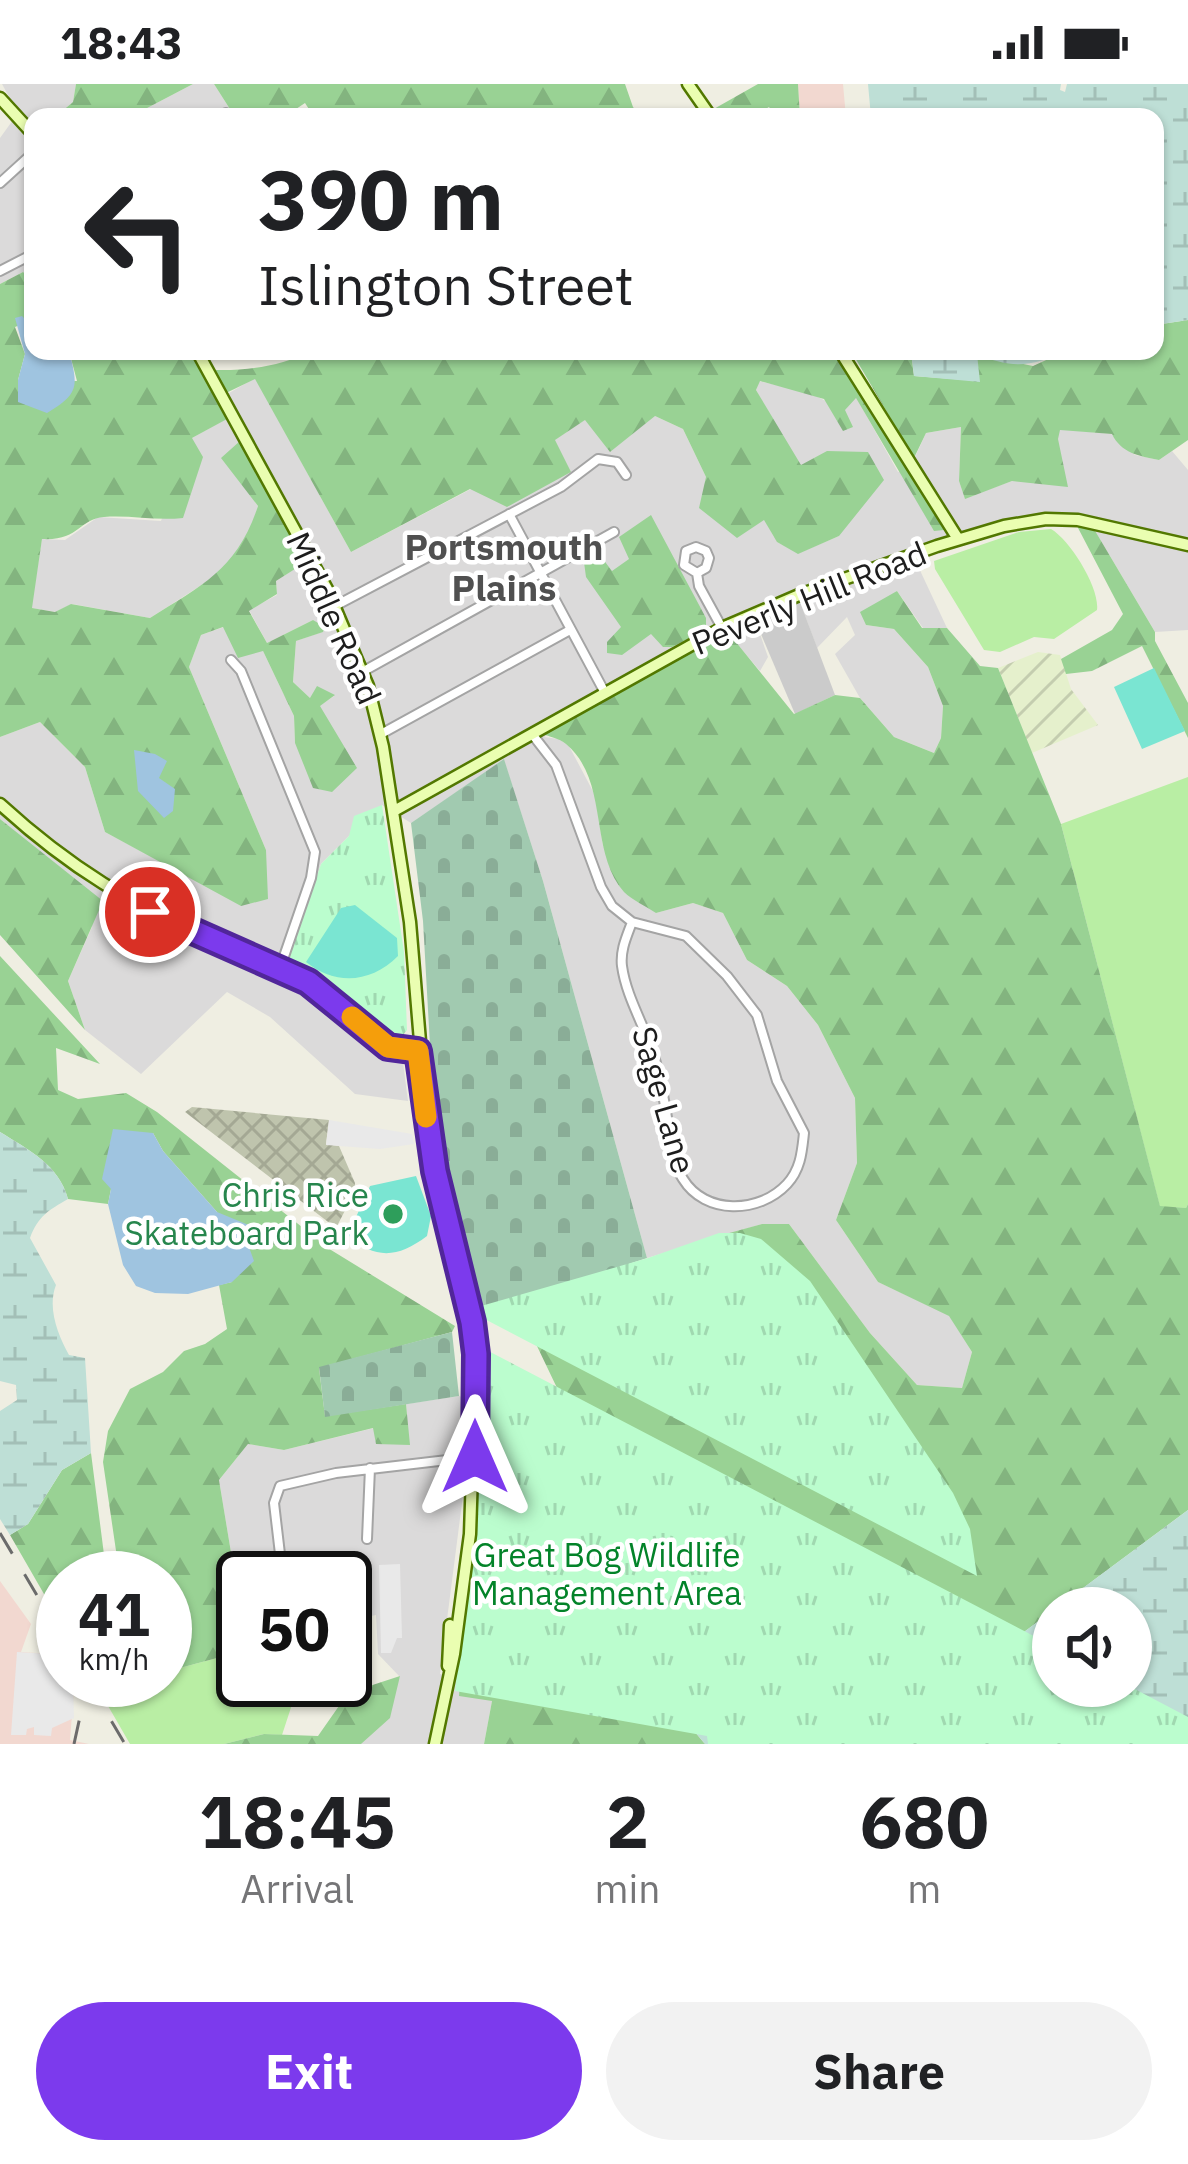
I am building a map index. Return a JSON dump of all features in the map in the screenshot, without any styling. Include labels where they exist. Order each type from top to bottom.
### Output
[{"type":"street","points":[[0,98],[24,124]]},
{"type":"street","points":[[0,183],[24,161]]},
{"type":"street","name":"Middle Road","points":[[202,360],[334,606],[381,734],[394,811],[410,922],[418,1051],[431,1154],[458,1265],[473,1364],[475,1457],[435,1744]]},
{"type":"street","points":[[846,360],[958,539]]},
{"type":"street","points":[[334,606],[560,487],[598,459],[617,462],[626,475]]},
{"type":"street","points":[[509,514],[604,692]]},
{"type":"street","name":"Peverly Hill Road","points":[[394,811],[722,628],[799,595],[958,539],[1028,520],[1062,519],[1188,545]]},
{"type":"street","points":[[362,672],[614,532]]},
{"type":"street","points":[[698,573],[722,628]]},
{"type":"street","points":[[381,734],[570,630]]},
{"type":"street","points":[[231,660],[241,671],[316,859],[279,969]]},
{"type":"street","points":[[531,733],[556,765],[607,898],[632,922]]},
{"type":"street","points":[[0,804],[49,849],[104,886],[150,912],[318,988],[388,1047],[418,1051]]},
{"type":"street","name":"Sage Lane","points":[[632,922],[670,929],[694,941],[757,1015],[777,1081],[804,1132],[795,1173],[756,1204],[716,1204],[703,1199],[682,1179],[674,1160],[654,1055],[623,970],[623,946],[632,922]]},
{"type":"street","points":[[280,1551],[274,1503],[280,1486],[370,1468],[475,1457]]},
{"type":"street","points":[[367,1539],[370,1468]]},
{"type":"shaded area","points":[[2,84],[76,84],[73,102],[66,108],[24,108],[24,273],[0,284],[0,138],[18,113]]},
{"type":"shaded area","points":[[193,84],[214,84],[229,108],[147,108]]},
{"type":"shaded area","points":[[798,84],[843,84],[845,108],[799,108]]},
{"type":"shaded area","points":[[15,318],[24,318],[24,350]]},
{"type":"shaded area","points":[[24,358],[71,360],[74,388],[47,413],[18,402]]},
{"type":"shaded area","points":[[255,378],[351,552],[471,489],[570,473],[554,440],[586,419],[655,416],[683,429],[706,477],[764,519],[777,542],[799,553],[839,536],[756,390],[759,381],[810,393],[844,410],[856,397],[898,472],[910,468],[926,433],[961,427],[959,481],[965,498],[1012,481],[1047,482],[1059,429],[1112,434],[1135,455],[1159,460],[1172,451],[1188,470],[1188,630],[1155,632],[1094,529],[1035,523],[936,552],[917,564],[947,628],[923,628],[897,591],[866,625],[894,629],[928,667],[943,706],[941,738],[934,753],[894,737],[860,698],[835,654],[855,635],[847,617],[817,648],[800,602],[755,620],[768,657],[760,671],[727,632],[544,737],[569,746],[595,795],[603,846],[656,913],[693,903],[723,913],[747,960],[787,986],[818,1025],[855,1098],[857,1163],[836,1220],[878,1282],[949,1315],[972,1352],[962,1388],[917,1385],[870,1333],[789,1224],[762,1224],[647,1258],[543,881],[504,760],[411,823],[382,805],[321,864],[287,963],[320,983],[379,1034],[400,1039],[408,1101],[355,1094],[270,1017],[227,992],[141,1074],[85,1030],[68,981],[92,927],[45,856],[0,819],[0,737],[40,722],[85,767],[105,832],[154,858],[266,850],[189,667],[201,635],[224,627],[263,651],[294,716],[295,743],[319,706],[334,696],[310,698],[293,682],[296,641],[322,632],[313,620],[267,643],[249,610],[277,595],[276,581],[306,561],[222,458],[258,506],[248,537],[222,572],[150,618],[72,604],[56,612],[31,608],[42,539],[65,540],[98,517],[161,521],[192,438],[226,419],[217,400]]},
{"type":"shaded area","points":[[800,602],[835,695],[795,714],[755,620]]},
{"type":"shaded area","points":[[1038,652],[1060,655],[1071,689],[1098,725],[1032,753],[998,668]]},
{"type":"shaded area","points":[[1154,668],[1185,731],[1142,749],[1114,687]]},
{"type":"shaded area","points":[[134,750],[167,761],[159,778],[175,789],[173,811],[164,818],[138,791]]},
{"type":"shaded area","points":[[355,905],[397,938],[398,956],[365,976],[341,978],[317,970],[306,962],[341,908]]},
{"type":"shaded area","points":[[192,1107],[329,1120],[326,1144],[339,1146],[355,1183],[336,1228],[185,1112]]},
{"type":"shaded area","points":[[329,1120],[412,1134],[414,1144],[380,1149],[326,1145]]},
{"type":"shaded area","points":[[113,1129],[153,1133],[217,1212],[251,1226],[246,1239],[254,1261],[232,1282],[188,1294],[155,1293],[136,1286],[123,1265],[108,1204],[111,1189],[102,1179]]},
{"type":"shaded area","name":"Chris Rice Skateboard Park","points":[[416,1176],[431,1216],[427,1236],[406,1249],[387,1253],[368,1249],[348,1235],[370,1186]]},
{"type":"shaded area","points":[[459,1396],[468,1399],[466,1472],[440,1674],[460,1678],[492,1701],[484,1744],[361,1744],[400,1677],[378,1654],[376,1615],[372,1616],[372,1551],[231,1551],[219,1480],[248,1444],[284,1450],[374,1428],[409,1445],[406,1404]]},
{"type":"shaded area","points":[[400,1564],[402,1638],[397,1638],[391,1653],[381,1653],[379,1565]]},
{"type":"shaded area","points":[[0,1581],[31,1624],[21,1652],[36,1653],[36,1707],[73,1707],[70,1740],[89,1744],[0,1744]]},
{"type":"shaded area","points":[[17,1652],[36,1653],[36,1707],[74,1707],[74,1718],[52,1728],[51,1736],[34,1735],[34,1727],[26,1735],[11,1735]]},
{"type":"green space","points":[[76,84],[193,84],[147,108],[66,108],[73,102]]},
{"type":"green space","points":[[214,84],[625,84],[634,108],[308,108],[305,103],[298,108],[229,108]]},
{"type":"green space","points":[[758,84],[798,84],[799,108],[716,108]]},
{"type":"green space","points":[[868,84],[1061,84],[1065,92],[1067,84],[1188,84],[1188,320],[1164,324],[1164,108],[870,108]]},
{"type":"green space","points":[[24,273],[24,323],[15,327],[24,351],[18,380],[77,381],[71,360],[195,360],[227,419],[192,438],[203,457],[183,518],[104,517],[64,537],[42,539],[32,608],[55,612],[71,604],[150,618],[216,573],[240,545],[258,506],[221,458],[240,441],[306,562],[276,581],[277,594],[249,611],[267,643],[313,620],[325,627],[323,632],[296,641],[293,682],[310,698],[317,686],[335,695],[320,706],[357,768],[332,792],[313,788],[295,743],[294,716],[263,651],[238,658],[223,627],[201,635],[189,667],[266,850],[268,899],[241,906],[105,832],[85,767],[40,722],[0,737],[0,284]]},
{"type":"green space","points":[[1188,320],[1188,440],[1159,460],[1126,450],[1112,434],[1060,430],[1068,487],[1012,481],[965,499],[959,481],[961,427],[926,433],[914,458],[856,360],[912,360],[914,376],[979,381],[977,360],[1033,366],[1046,360],[1164,360],[1164,324]]},
{"type":"green space","points":[[288,360],[842,360],[945,524],[944,530],[934,531],[856,398],[845,410],[853,427],[843,431],[824,399],[760,381],[756,390],[801,465],[827,451],[868,452],[884,480],[839,536],[798,554],[777,542],[764,520],[737,538],[699,508],[706,477],[683,429],[655,416],[610,452],[585,420],[555,440],[571,472],[507,507],[470,489],[351,552],[255,379],[226,393],[214,370]]},
{"type":"green space","points":[[912,360],[978,360],[980,382],[914,376]]},
{"type":"green space","points":[[995,360],[1043,360],[1022,364]]},
{"type":"green space","points":[[651,515],[706,618],[706,630],[672,647],[663,647],[651,634],[622,655],[607,653],[607,642],[621,627],[586,577],[583,555],[596,550],[612,571],[629,559],[619,537]]},
{"type":"green space","points":[[1077,526],[1094,529],[1155,632],[1155,641],[1188,703],[1188,738],[1142,646],[1092,671],[1066,674],[1061,659],[1112,630],[1123,614]]},
{"type":"green space","points":[[1051,529],[1082,565],[1097,610],[1054,639],[1034,637],[1000,652],[984,650],[934,561],[1019,532]]},
{"type":"green space","points":[[897,591],[922,628],[947,628],[980,666],[998,668],[1061,824],[1160,1206],[1186,1208],[1188,1204],[1188,1510],[1085,1587],[1032,1587],[1032,1626],[1004,1647],[613,1505],[536,1344],[722,1235],[762,1224],[789,1224],[870,1333],[917,1385],[962,1388],[972,1352],[949,1316],[878,1282],[836,1220],[857,1163],[855,1098],[818,1025],[787,986],[747,960],[723,913],[693,903],[656,913],[624,892],[606,857],[589,777],[580,759],[563,742],[541,733],[727,631],[794,714],[835,695],[860,698],[894,737],[934,753],[941,738],[943,706],[928,667],[894,629],[866,625],[860,612]]},
{"type":"green space","points":[[504,759],[543,881],[647,1258],[477,1314],[432,1081],[423,921],[411,823]]},
{"type":"green space","points":[[1188,777],[1186,1208],[1160,1207],[1061,824]]},
{"type":"green space","points":[[382,805],[404,952],[407,1030],[400,1039],[378,1033],[317,981],[287,964],[321,864],[349,836],[354,816]]},
{"type":"green space","points":[[0,819],[103,901],[68,981],[85,1030],[0,935]]},
{"type":"green space","points":[[0,956],[100,1064],[56,1048],[58,1090],[78,1099],[126,1093],[157,1112],[331,1250],[455,1326],[452,1332],[319,1368],[325,1416],[406,1404],[410,1445],[376,1444],[373,1428],[284,1450],[248,1444],[219,1480],[231,1551],[216,1551],[216,1658],[192,1665],[192,1551],[116,1551],[103,1462],[108,1431],[130,1389],[163,1372],[184,1351],[227,1329],[219,1285],[232,1282],[217,1212],[153,1133],[111,1189],[108,1204],[68,1199],[50,1168],[0,1132]]},
{"type":"green space","points":[[0,1132],[50,1168],[68,1199],[45,1214],[30,1238],[56,1285],[53,1312],[61,1339],[69,1355],[85,1358],[91,1453],[62,1470],[28,1524],[10,1535],[0,1519],[0,1411],[17,1400],[16,1385],[0,1381]]},
{"type":"green space","name":"Great Bog Wildlife Management Area","points":[[719,1233],[761,1239],[810,1281],[953,1493],[970,1529],[977,1576],[475,1314],[474,1308]]},
{"type":"green space","points":[[452,1332],[459,1396],[325,1417],[319,1367]]},
{"type":"green space","name":"Great Bog Wildlife Management Area","points":[[473,1343],[1032,1635],[1032,1707],[1152,1707],[1152,1698],[1188,1717],[1188,1744],[708,1744],[707,1736],[455,1691],[475,1414]]},
{"type":"green space","points":[[91,1453],[104,1551],[36,1551],[36,1580],[10,1535],[28,1524],[62,1470]]},
{"type":"green space","points":[[1188,1510],[1188,1744],[705,1744],[654,1683],[1004,1647],[1032,1626],[1032,1707],[1152,1707],[1152,1587],[1084,1587]]},
{"type":"green space","points":[[216,1658],[216,1707],[291,1707],[282,1735],[264,1734],[224,1744],[130,1744],[109,1707],[192,1707],[192,1665]]},
{"type":"green space","points":[[400,1676],[390,1718],[361,1744],[224,1744],[264,1734],[318,1736],[338,1707],[372,1707],[372,1685]]},
{"type":"green space","points":[[460,1678],[654,1683],[705,1744],[484,1744],[492,1701],[459,1696]]},
{"type":"railway","points":[[0,1533],[36,1594]]},
{"type":"railway","points":[[74,1744],[81,1707]]},
{"type":"railway","points":[[103,1707],[125,1744]]},
{"type":"slow traffic","points":[[352,1017],[388,1047],[418,1051],[426,1117]]},
{"type":"place","name":"Chris Rice Skateboard Park","points":[[393,1214]]},
{"type":"district","name":"Portsmouth Plains","points":[[504,568]]},
{"type":"route","points":[[150,912],[308,982],[388,1047],[418,1051],[435,1171],[472,1322],[475,1457]]}]
